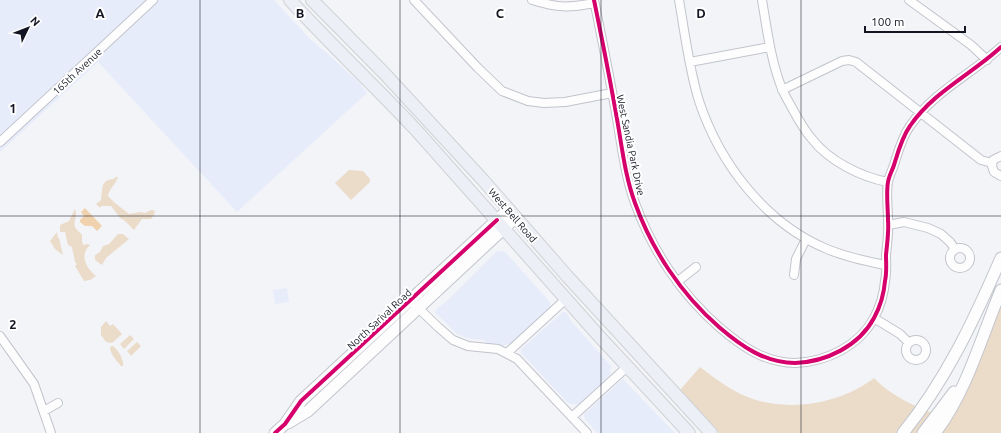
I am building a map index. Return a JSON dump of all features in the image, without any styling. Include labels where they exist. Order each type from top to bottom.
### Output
[{"type":"main road","name":"West Bell Road","points":[[290,0],[422,136],[581,316],[689,433]]},
{"type":"main road","name":"West Bell Road","points":[[312,0],[384,73],[483,180],[634,350],[711,433]]},
{"type":"main road","points":[[373,85],[384,73]]},
{"type":"main road","name":"North Sarival Road","points":[[285,424],[301,401],[410,300],[512,213]]},
{"type":"main road","name":"North Sarival Road","points":[[275,433],[285,424],[308,411],[419,308],[500,224]]},
{"type":"main road","points":[[902,433],[926,403],[950,366],[965,338],[1001,258]]},
{"type":"main road","points":[[935,433],[953,406],[965,381],[1001,290]]},
{"type":"main road","points":[[581,316],[606,332],[626,354],[629,355],[634,350]]},
{"type":"main road","points":[[628,366],[638,365],[659,387],[684,404]]},
{"type":"main road","points":[[923,433],[954,391],[965,381]]},
{"type":"main road","points":[[926,403],[939,412]]},
{"type":"street","name":"165th Avenue","points":[[0,142],[153,0]]},
{"type":"street","points":[[414,0],[478,68],[502,91],[528,101],[544,103],[565,102],[612,93]]},
{"type":"street","points":[[532,0],[566,8],[594,2]]},
{"type":"street","points":[[679,0],[695,84],[706,118],[713,135],[732,168],[757,200],[786,225],[806,239],[827,249],[858,260],[886,264]]},
{"type":"street","points":[[762,0],[770,47],[782,90],[797,118],[813,140],[834,160],[859,173],[877,180],[888,182],[909,127],[920,112],[937,96],[987,60],[1001,47]]},
{"type":"street","points":[[909,0],[971,45],[987,60]]},
{"type":"street","name":"West Sandia Park Drive","points":[[594,2],[605,52],[628,180],[635,203],[651,240],[664,262],[693,301],[725,332],[749,350],[765,358],[796,363],[813,361],[836,354],[858,338],[874,318],[881,301],[886,280],[888,182]]},
{"type":"street","points":[[690,62],[770,47]]},
{"type":"street","points":[[782,90],[842,61],[849,60],[856,62],[981,160],[992,163]]},
{"type":"street","points":[[1001,156],[995,158],[992,163],[994,172],[1001,176]]},
{"type":"street","points":[[888,225],[904,222],[928,228],[941,234],[955,249]]},
{"type":"street","points":[[794,275],[796,259],[806,239]]},
{"type":"street","points":[[678,282],[696,267]]},
{"type":"street","points":[[507,353],[566,299]]},
{"type":"street","points":[[410,300],[452,340],[468,346],[490,348],[507,353],[522,363],[587,433]]},
{"type":"street","points":[[874,318],[900,334],[909,343]]},
{"type":"street","points":[[0,336],[34,384],[52,433]]},
{"type":"street","points":[[572,417],[628,366]]},
{"type":"street","points":[[44,411],[58,403]]},
{"type":"shaded area","points":[[0,0],[274,0],[310,39],[362,85],[367,93],[237,212],[98,62],[0,152]]},
{"type":"shaded area","points":[[349,170],[363,171],[370,179],[370,182],[351,200],[335,183]]},
{"type":"shaded area","points":[[115,177],[118,177],[108,196],[114,202],[129,214],[140,212],[145,213],[154,210],[155,213],[151,219],[142,219],[134,230],[120,218],[111,206],[101,206],[100,208],[96,204],[101,200],[104,183],[114,179]]},
{"type":"shaded area","points":[[85,208],[102,226],[97,231],[92,226],[85,226],[80,222],[84,216],[81,212]]},
{"type":"shaded area","points":[[75,209],[75,227],[82,235],[83,245],[90,245],[84,257],[89,269],[96,276],[90,280],[84,281],[75,266],[77,264],[75,262],[72,247],[68,245],[65,232],[60,232],[60,225],[69,221]]},
{"type":"shaded area","points":[[57,232],[63,255],[55,249],[50,241]]},
{"type":"shaded area","points":[[118,234],[123,234],[129,239],[106,258],[102,265],[95,260],[95,255],[100,252],[103,246],[109,244]]},
{"type":"shaded area","points":[[500,251],[507,254],[549,301],[551,306],[511,343],[502,346],[487,343],[484,340],[466,338],[457,334],[437,314],[435,314],[436,309],[446,302],[496,252]]},
{"type":"shaded area","points":[[287,288],[289,302],[275,304],[273,290]]},
{"type":"shaded area","points":[[1001,301],[1001,433],[719,433],[680,390],[700,367],[732,389],[753,399],[783,405],[800,405],[816,403],[847,394],[874,378],[882,386],[900,398],[950,420]]},
{"type":"shaded area","points":[[563,312],[566,312],[572,322],[611,366],[611,374],[578,405],[567,402],[521,353],[521,349]]},
{"type":"shaded area","points":[[106,321],[110,326],[113,324],[122,334],[112,343],[106,342],[101,335],[101,327]]},
{"type":"shaded area","points":[[130,335],[134,339],[124,349],[120,344]]},
{"type":"shaded area","points":[[137,342],[141,346],[131,356],[127,351]]},
{"type":"shaded area","points":[[113,346],[123,360],[123,366],[121,366],[112,355],[110,347]]},
{"type":"shaded area","points":[[623,379],[675,433],[597,433],[585,419],[584,414]]},
{"type":"cycle path","points":[[594,0],[624,161],[635,203],[650,238],[680,286],[719,327],[736,341],[754,352],[764,357],[784,362],[807,362],[830,356],[851,344],[868,328],[878,309],[884,290],[888,229],[887,186],[900,145],[910,126],[930,103],[1001,47]]},
{"type":"cycle path","points":[[275,433],[285,424],[301,401],[497,220]]}]
